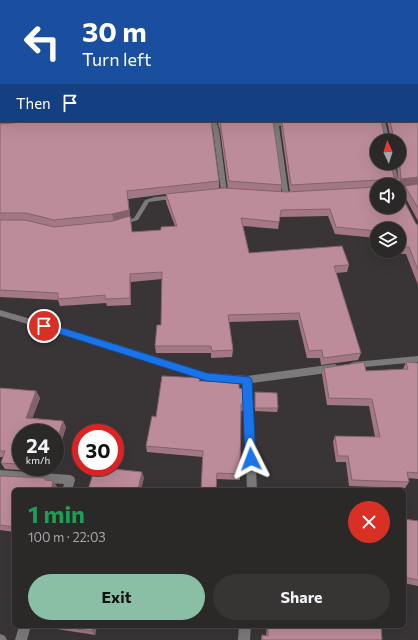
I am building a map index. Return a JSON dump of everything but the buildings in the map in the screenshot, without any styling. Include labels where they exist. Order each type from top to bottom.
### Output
[{"type":"street","points":[[213,122],[216,130],[224,192]]},
{"type":"street","points":[[382,122],[385,134]]},
{"type":"street","points":[[286,196],[274,123],[298,124]]},
{"type":"street","points":[[406,189],[418,187]]},
{"type":"street","points":[[216,193],[232,192]]},
{"type":"street","points":[[278,195],[294,195]]},
{"type":"street","points":[[114,225],[136,219],[147,201],[186,196]]},
{"type":"street","points":[[0,313],[103,343],[207,377],[247,380],[385,361],[418,359]]},
{"type":"street","points":[[247,380],[252,488]]},
{"type":"street","points":[[0,475],[70,480],[68,488]]},
{"type":"street","points":[[21,640],[24,628]]},
{"type":"street","points":[[244,640],[245,628]]},
{"type":"route","points":[[44,326],[103,343],[207,377],[247,380],[251,459]]}]
